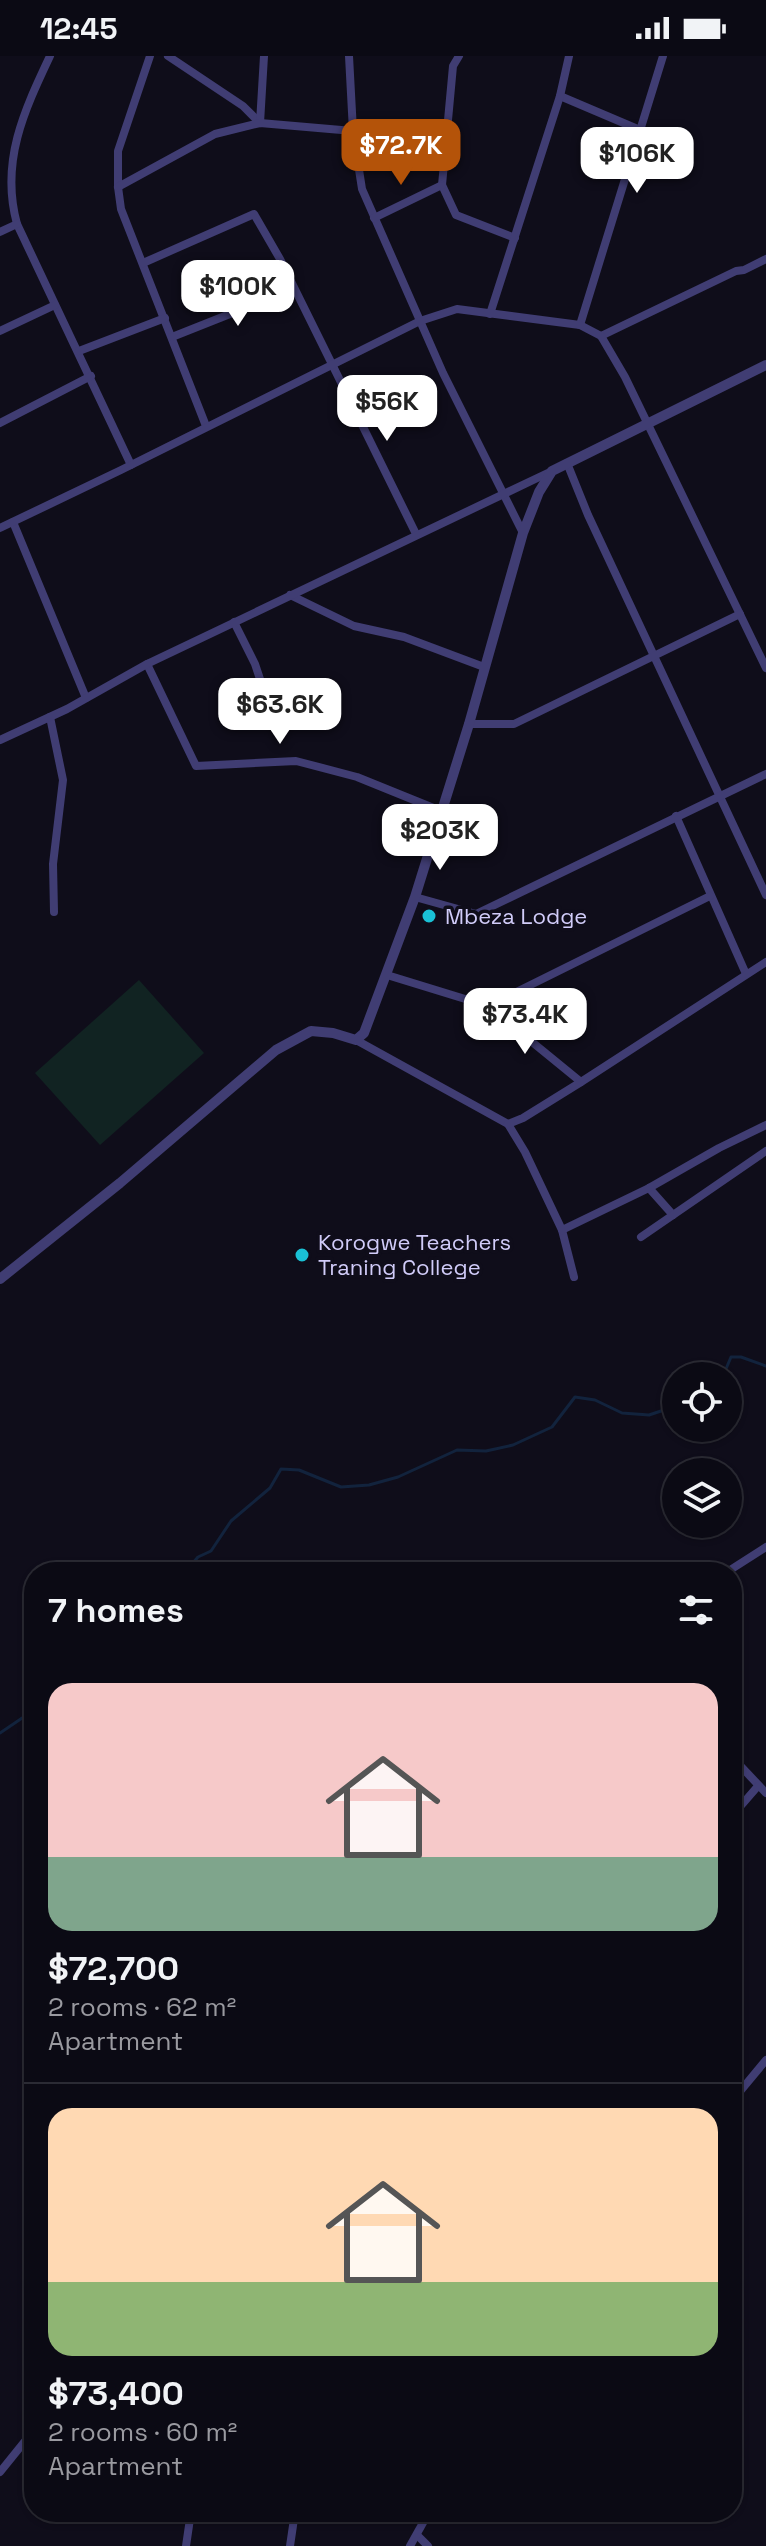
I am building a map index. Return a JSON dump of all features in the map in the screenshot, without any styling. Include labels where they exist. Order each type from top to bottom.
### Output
[{"type":"street","points":[[50,56],[25,109],[11,170],[10,199],[17,224],[131,465]]},
{"type":"street","points":[[150,56],[118,151],[121,209],[206,426]]},
{"type":"street","points":[[168,56],[224,93],[260,123]]},
{"type":"street","points":[[260,123],[264,56]]},
{"type":"street","points":[[349,56],[353,131],[362,189],[420,321],[523,533]]},
{"type":"street","points":[[459,56],[453,66],[442,185],[456,215],[515,238]]},
{"type":"street","points":[[490,314],[560,96],[569,56]]},
{"type":"street","points":[[580,325],[663,56]]},
{"type":"street","points":[[560,96],[640,130]]},
{"type":"street","points":[[118,187],[215,134],[260,123],[353,131]]},
{"type":"street","points":[[374,218],[442,185]]},
{"type":"street","points":[[143,263],[254,214],[280,259],[416,534]]},
{"type":"street","points":[[0,232],[17,224]]},
{"type":"street","points":[[601,336],[766,259]]},
{"type":"street","points":[[172,337],[293,289]]},
{"type":"street","points":[[0,331],[55,305]]},
{"type":"street","points":[[0,528],[420,321],[457,309],[580,325],[601,336],[625,377],[766,668]]},
{"type":"street","points":[[79,351],[165,318]]},
{"type":"street","points":[[0,740],[50,717],[147,664],[766,365]]},
{"type":"street","points":[[0,423],[91,376]]},
{"type":"street","points":[[567,463],[588,515],[766,895]]},
{"type":"street","points":[[356,1040],[369,1025],[415,897],[469,724],[523,533],[539,492],[552,471]]},
{"type":"street","points":[[13,522],[86,698]]},
{"type":"street","points":[[290,595],[354,626],[404,637],[484,667]]},
{"type":"street","points":[[469,724],[514,724],[740,614]]},
{"type":"street","points":[[234,622],[255,664],[267,700]]},
{"type":"street","points":[[757,649],[766,645]]},
{"type":"street","points":[[147,664],[196,766],[296,761],[357,777],[441,811]]},
{"type":"street","points":[[50,717],[63,780],[53,864],[54,912]]},
{"type":"street","points":[[415,897],[476,914],[766,774]]},
{"type":"street","points":[[676,816],[746,974]]},
{"type":"street","points":[[488,1006],[710,896]]},
{"type":"street","points":[[508,1124],[581,1082],[766,962]]},
{"type":"street","points":[[387,975],[488,1006],[581,1082]]},
{"type":"street","points":[[0,1279],[120,1183],[276,1050],[311,1031],[356,1040],[508,1124],[525,1152],[562,1230],[574,1277]]},
{"type":"street","points":[[562,1230],[649,1188],[766,1125]]},
{"type":"street","points":[[641,1237],[766,1151]]},
{"type":"street","points":[[649,1188],[673,1215]]},
{"type":"street","points":[[742,1562],[766,1547]]},
{"type":"street","points":[[742,1768],[766,1793]]},
{"type":"street","points":[[742,1804],[758,1786]]},
{"type":"street","points":[[742,2089],[766,2060]]},
{"type":"street","points":[[0,2472],[24,2442]]},
{"type":"street","points":[[186,2546],[190,2522]]},
{"type":"street","points":[[290,2546],[294,2522]]},
{"type":"street","points":[[410,2546],[424,2522]]},
{"type":"street","points":[[417,2535],[428,2546]]},
{"type":"shaded area","points":[[139,980],[204,1053],[100,1145],[35,1073]]},
{"type":"waterway","points":[[729,1362],[731,1357],[741,1357],[766,1366]]},
{"type":"waterway","points":[[194,1562],[211,1551],[231,1521],[270,1488],[281,1469],[299,1470],[341,1487],[369,1485],[398,1477],[457,1450],[486,1451],[513,1445],[552,1427],[575,1397],[595,1400],[622,1413],[649,1415],[662,1411]]},
{"type":"waterway","points":[[0,1733],[24,1717]]},
{"type":"place","name":"Mbeza Lodge","points":[[429,916]]},
{"type":"place","name":"Korogwe Teachers Traning College","points":[[302,1255]]}]
